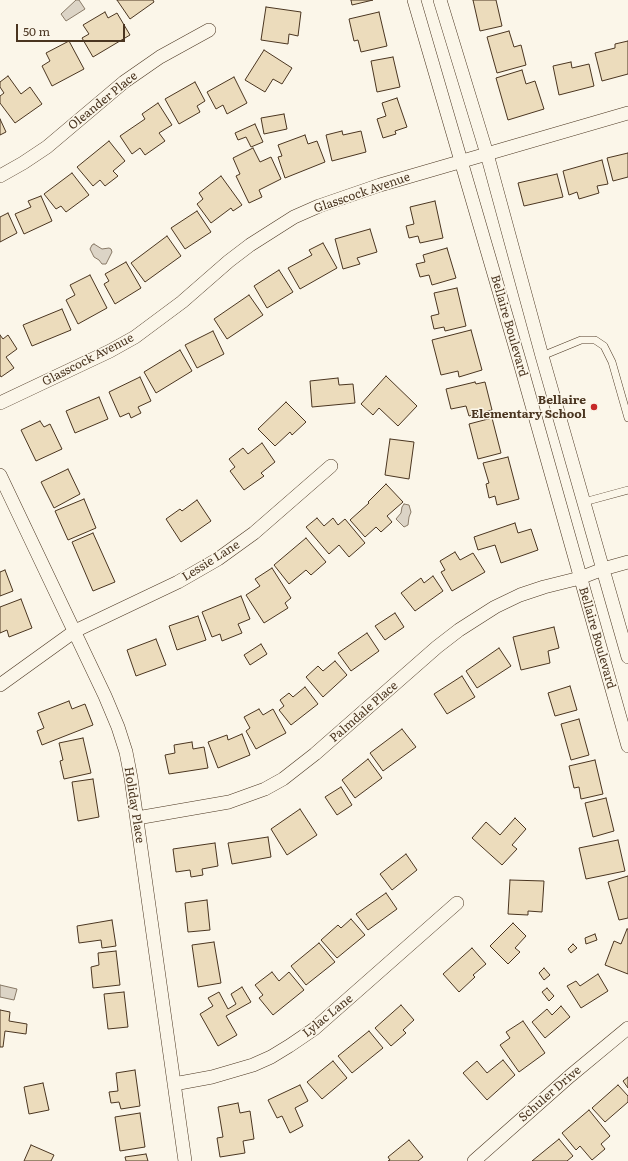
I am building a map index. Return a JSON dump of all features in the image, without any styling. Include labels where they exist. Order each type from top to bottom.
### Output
[{"type":"street","name":"Bellaire Boulevard","points":[[414,0],[520,363],[628,746]]},
{"type":"street","name":"Bellaire Boulevard","points":[[440,0],[487,154],[542,356],[628,657]]},
{"type":"street","name":"Oleander Place","points":[[0,176],[47,147],[124,82],[160,58],[210,30]]},
{"type":"street","name":"Glasscock Avenue","points":[[0,403],[110,351],[135,337],[182,302],[229,261],[250,245],[294,218],[319,206],[380,185],[628,113]]},
{"type":"street","points":[[520,363],[542,356]]},
{"type":"street","name":"Lessie Lane","points":[[0,685],[74,631],[178,582],[218,559],[254,533],[330,466]]},
{"type":"street","name":"Holiday Place","points":[[0,475],[105,696],[118,727],[132,778],[185,1161]]},
{"type":"street","name":"Palmdale Place","points":[[137,818],[229,802],[260,791],[283,780],[315,754],[437,647],[459,630],[495,607],[520,595],[580,578],[603,569],[628,562]]},
{"type":"street","name":"Lylac Lane","points":[[174,1084],[212,1077],[253,1065],[271,1057],[289,1046],[314,1029],[457,903]]},
{"type":"street","name":"Schuler Drive","points":[[474,1161],[576,1071],[628,1028]]},
{"type":"lane","name":"Bellaire Boulevard","points":[[542,356],[581,340],[595,340],[604,346],[612,362],[628,418]]},
{"type":"lane","points":[[584,502],[628,490]]},
{"type":"shaded area","points":[[76,0],[79,0],[85,9],[66,21],[61,14]]},
{"type":"shaded area","points":[[94,244],[102,249],[111,249],[112,252],[106,264],[102,264],[94,257],[90,249]]},
{"type":"shaded area","points":[[404,504],[409,505],[411,512],[408,525],[404,527],[396,519],[401,513]]},
{"type":"shaded area","points":[[0,985],[17,989],[14,1000],[0,997]]},
{"type":"building","points":[[117,0],[153,0],[154,2],[130,19]]},
{"type":"building","points":[[351,0],[373,0],[352,5]]},
{"type":"building","points":[[473,0],[496,0],[502,26],[480,31]]},
{"type":"building","points":[[266,7],[301,12],[298,36],[289,34],[288,44],[261,40]]},
{"type":"building","points":[[105,12],[108,18],[117,13],[130,35],[93,57],[82,38],[89,34],[83,25]]},
{"type":"building","points":[[379,12],[387,46],[361,52],[358,40],[354,41],[349,19]]},
{"type":"building","points":[[509,31],[514,47],[521,45],[526,65],[497,73],[487,37]]},
{"type":"building","points":[[69,41],[84,69],[52,86],[42,66],[50,61],[46,53]]},
{"type":"building","points":[[628,41],[628,74],[602,81],[595,53],[615,48],[615,44]]},
{"type":"building","points":[[264,50],[292,68],[282,84],[273,79],[265,92],[245,80]]},
{"type":"building","points":[[393,57],[400,87],[377,92],[371,61]]},
{"type":"building","points":[[571,62],[572,68],[589,64],[594,86],[559,95],[553,66]]},
{"type":"building","points":[[522,70],[526,84],[535,81],[544,109],[508,120],[496,78]]},
{"type":"building","points":[[8,76],[21,94],[30,87],[42,104],[15,123],[0,103],[0,96],[4,93],[0,87],[0,82]]},
{"type":"building","points":[[234,77],[247,103],[227,114],[223,105],[216,109],[207,92]]},
{"type":"building","points":[[195,82],[205,101],[197,106],[200,112],[179,124],[165,99]]},
{"type":"building","points":[[397,98],[407,127],[395,131],[396,134],[383,138],[377,119],[386,116],[382,103]]},
{"type":"building","points":[[158,103],[172,125],[159,133],[165,141],[145,155],[140,148],[132,154],[120,136],[145,119],[142,114]]},
{"type":"building","points":[[284,114],[287,129],[264,134],[261,118]]},
{"type":"building","points":[[0,119],[6,132],[0,135]]},
{"type":"building","points":[[255,124],[263,142],[251,147],[246,137],[238,140],[235,133]]},
{"type":"building","points":[[342,131],[343,135],[361,131],[366,152],[332,161],[326,135]]},
{"type":"building","points":[[305,135],[308,144],[317,141],[325,162],[285,178],[278,157],[282,156],[278,145]]},
{"type":"building","points":[[109,141],[125,161],[113,171],[118,176],[105,186],[100,180],[93,186],[77,167]]},
{"type":"building","points":[[253,148],[260,162],[271,157],[281,179],[259,190],[262,197],[249,203],[236,176],[240,174],[233,158]]},
{"type":"building","points":[[628,153],[628,177],[613,181],[607,158]]},
{"type":"building","points":[[602,160],[608,184],[597,186],[599,193],[579,199],[577,192],[569,195],[563,171]]},
{"type":"building","points":[[72,173],[89,195],[66,212],[61,206],[56,209],[44,194]]},
{"type":"building","points":[[557,174],[563,197],[524,206],[518,183]]},
{"type":"building","points":[[221,176],[242,205],[233,211],[231,208],[211,223],[197,204],[203,199],[199,193]]},
{"type":"building","points":[[41,196],[52,221],[24,234],[15,214],[31,207],[28,201]]},
{"type":"building","points":[[435,201],[443,238],[420,243],[418,236],[409,238],[406,226],[414,224],[410,207]]},
{"type":"building","points":[[197,211],[211,232],[185,249],[171,228]]},
{"type":"building","points":[[8,213],[17,233],[0,242],[0,217]]},
{"type":"building","points":[[370,229],[377,252],[357,258],[360,264],[343,269],[335,239]]},
{"type":"building","points":[[167,236],[181,256],[145,282],[131,263]]},
{"type":"building","points":[[323,243],[337,268],[300,289],[288,268],[312,255],[309,250]]},
{"type":"building","points":[[447,248],[456,278],[432,285],[429,275],[420,277],[416,264],[425,262],[423,255]]},
{"type":"building","points":[[126,262],[141,288],[115,304],[104,284],[109,281],[105,274]]},
{"type":"building","points":[[279,270],[293,292],[267,308],[254,286]]},
{"type":"building","points":[[90,275],[107,308],[78,324],[66,300],[75,295],[70,285]]},
{"type":"building","points":[[457,288],[466,326],[445,331],[444,327],[434,329],[431,316],[439,314],[434,293]]},
{"type":"building","points":[[249,295],[263,315],[227,339],[214,319]]},
{"type":"building","points":[[62,309],[71,330],[32,346],[23,325]]},
{"type":"building","points":[[471,330],[482,370],[459,377],[458,371],[441,375],[432,340]]},
{"type":"building","points":[[213,331],[224,354],[197,368],[185,345]]},
{"type":"building","points":[[0,335],[3,339],[8,335],[17,349],[6,357],[14,368],[1,377],[0,375]]},
{"type":"building","points":[[180,350],[192,371],[156,393],[144,372]]},
{"type":"building","points":[[386,376],[417,406],[398,426],[379,408],[373,415],[361,404]]},
{"type":"building","points":[[140,377],[151,401],[138,407],[141,413],[131,418],[129,413],[120,417],[109,392]]},
{"type":"building","points":[[338,378],[339,385],[353,384],[355,403],[312,407],[310,381]]},
{"type":"building","points":[[475,382],[476,384],[485,382],[492,410],[469,416],[466,406],[451,409],[446,389]]},
{"type":"building","points":[[99,397],[108,419],[75,433],[66,411]]},
{"type":"building","points":[[286,402],[306,422],[292,435],[290,432],[275,446],[258,429]]},
{"type":"building","points":[[492,418],[501,453],[478,459],[469,424]]},
{"type":"building","points":[[40,421],[44,427],[50,424],[62,449],[36,461],[21,430]]},
{"type":"building","points":[[390,439],[414,442],[409,479],[385,475]]},
{"type":"building","points":[[262,443],[275,462],[261,473],[264,476],[244,490],[230,471],[235,467],[229,459],[243,448],[248,454]]},
{"type":"building","points":[[508,457],[519,499],[497,505],[495,496],[489,498],[486,484],[489,483],[483,463]]},
{"type":"building","points":[[68,469],[80,494],[54,508],[41,482]]},
{"type":"building","points":[[386,484],[403,502],[387,516],[392,522],[381,532],[376,527],[365,537],[350,520],[369,503],[368,502]]},
{"type":"building","points":[[84,499],[96,528],[68,540],[55,511]]},
{"type":"building","points":[[197,500],[211,521],[181,542],[166,519],[180,509],[182,511]]},
{"type":"building","points":[[317,518],[324,526],[333,518],[338,525],[345,519],[365,543],[349,557],[339,545],[329,554],[306,527]]},
{"type":"building","points":[[515,523],[518,533],[531,529],[538,550],[501,563],[495,545],[478,550],[474,537]]},
{"type":"building","points":[[93,533],[115,582],[93,591],[72,542]]},
{"type":"building","points":[[306,538],[326,562],[311,575],[306,570],[289,584],[274,565]]},
{"type":"building","points":[[455,552],[460,560],[473,553],[485,572],[452,591],[441,572],[445,570],[440,561]]},
{"type":"building","points":[[272,568],[291,598],[285,603],[288,608],[264,623],[246,595],[260,586],[255,579]]},
{"type":"building","points":[[5,570],[13,591],[0,596],[0,572]]},
{"type":"building","points":[[433,576],[443,591],[415,611],[401,593],[421,578],[424,583]]},
{"type":"building","points":[[241,596],[250,619],[238,624],[242,633],[222,641],[220,634],[212,637],[202,612]]},
{"type":"building","points":[[21,599],[32,628],[9,637],[7,630],[0,633],[0,607]]},
{"type":"building","points":[[395,613],[404,627],[385,640],[375,626]]},
{"type":"building","points":[[198,616],[206,640],[177,650],[169,626]]},
{"type":"building","points":[[554,627],[559,648],[548,651],[550,663],[521,670],[513,637]]},
{"type":"building","points":[[367,633],[379,651],[351,671],[338,653]]},
{"type":"building","points":[[156,639],[166,665],[136,676],[127,650]]},
{"type":"building","points":[[261,644],[267,654],[250,665],[244,655]]},
{"type":"building","points":[[499,648],[511,666],[477,688],[466,671]]},
{"type":"building","points":[[335,661],[347,675],[323,697],[306,677],[318,666],[323,671]]},
{"type":"building","points":[[462,676],[475,697],[447,714],[434,694]]},
{"type":"building","points":[[570,686],[577,710],[555,716],[548,693]]},
{"type":"building","points":[[305,687],[318,704],[291,725],[279,710],[284,706],[280,700],[289,693],[293,697]]},
{"type":"building","points":[[69,701],[72,709],[85,704],[93,725],[42,745],[37,731],[44,728],[38,713]]},
{"type":"building","points":[[259,709],[263,715],[273,709],[286,733],[256,749],[246,731],[250,728],[244,717]]},
{"type":"building","points":[[579,719],[589,755],[571,760],[561,724]]},
{"type":"building","points":[[402,729],[416,747],[383,771],[370,753]]},
{"type":"building","points":[[242,734],[250,755],[218,768],[208,742],[227,735],[228,740]]},
{"type":"building","points":[[83,738],[91,773],[64,779],[60,761],[63,760],[59,743]]},
{"type":"building","points":[[192,742],[193,749],[204,747],[208,768],[169,774],[165,755],[175,753],[174,745]]},
{"type":"building","points":[[368,759],[382,778],[355,798],[342,780]]},
{"type":"building","points":[[595,760],[603,794],[581,799],[579,787],[574,788],[569,766]]},
{"type":"building","points":[[93,779],[99,817],[78,821],[72,782]]},
{"type":"building","points":[[341,787],[352,805],[337,815],[325,797]]},
{"type":"building","points":[[606,798],[614,831],[593,837],[585,803]]},
{"type":"building","points":[[300,809],[317,835],[287,855],[271,829]]},
{"type":"building","points":[[515,818],[526,829],[512,845],[517,849],[502,865],[472,838],[486,822],[500,835]]},
{"type":"building","points":[[268,837],[271,857],[232,864],[228,843]]},
{"type":"building","points":[[618,840],[625,871],[586,879],[579,848]]},
{"type":"building","points":[[215,843],[218,866],[202,869],[203,875],[191,877],[190,870],[176,872],[173,849]]},
{"type":"building","points":[[406,854],[417,870],[392,890],[380,874]]},
{"type":"building","points":[[628,876],[628,918],[619,920],[608,882]]},
{"type":"building","points":[[510,880],[544,881],[542,912],[528,911],[528,915],[508,914]]},
{"type":"building","points":[[386,893],[397,909],[368,930],[356,914]]},
{"type":"building","points":[[207,900],[210,930],[188,932],[185,903]]},
{"type":"building","points":[[351,919],[365,935],[337,958],[321,940],[338,925],[341,928]]},
{"type":"building","points":[[112,920],[116,946],[102,948],[101,940],[79,943],[77,926]]},
{"type":"building","points":[[513,923],[526,936],[515,948],[520,952],[508,964],[490,946]]},
{"type":"building","points":[[627,929],[628,974],[605,965],[614,941],[621,944]]},
{"type":"building","points":[[595,934],[597,940],[586,944],[585,938]]},
{"type":"building","points":[[214,942],[221,983],[198,987],[192,945]]},
{"type":"building","points":[[319,943],[335,962],[306,985],[291,966]]},
{"type":"building","points":[[573,944],[577,948],[571,953],[568,949]]},
{"type":"building","points":[[472,948],[486,964],[473,975],[475,977],[459,992],[443,974]]},
{"type":"building","points":[[116,951],[120,985],[93,988],[91,967],[99,965],[98,953]]},
{"type":"building","points":[[544,968],[550,975],[544,980],[539,973]]},
{"type":"building","points":[[272,972],[279,981],[289,972],[304,990],[273,1015],[259,998],[263,995],[255,985]]},
{"type":"building","points":[[598,974],[608,991],[581,1008],[567,986],[576,981],[580,986]]},
{"type":"building","points":[[242,987],[251,1002],[226,1016],[237,1035],[218,1046],[200,1014],[213,1006],[208,998],[219,992],[228,1009],[236,1004],[231,994]]},
{"type":"building","points":[[547,988],[554,996],[549,1001],[542,992]]},
{"type":"building","points":[[124,992],[128,1027],[108,1029],[104,994]]},
{"type":"building","points":[[401,1005],[414,1020],[403,1030],[406,1033],[391,1046],[375,1028]]},
{"type":"building","points":[[561,1006],[570,1017],[545,1038],[532,1022],[547,1009],[552,1015]]},
{"type":"building","points":[[0,1010],[10,1012],[9,1021],[27,1024],[26,1034],[5,1031],[3,1047],[0,1047]]},
{"type":"building","points":[[523,1021],[545,1053],[519,1072],[500,1045],[510,1038],[506,1032]]},
{"type":"building","points":[[369,1031],[383,1048],[352,1073],[338,1056]]},
{"type":"building","points":[[503,1060],[515,1075],[487,1100],[463,1073],[477,1061],[487,1073]]},
{"type":"building","points":[[333,1061],[347,1078],[322,1099],[307,1082]]},
{"type":"building","points":[[135,1070],[140,1106],[121,1109],[119,1102],[111,1103],[109,1092],[118,1091],[116,1073]]},
{"type":"building","points":[[628,1077],[628,1088],[623,1081]]},
{"type":"building","points":[[43,1083],[49,1110],[29,1114],[24,1087]]},
{"type":"building","points":[[300,1085],[308,1101],[295,1108],[303,1126],[290,1133],[282,1116],[277,1118],[268,1100]]},
{"type":"building","points":[[618,1085],[628,1096],[628,1102],[605,1122],[592,1108]]},
{"type":"building","points":[[238,1103],[240,1113],[250,1111],[254,1139],[243,1141],[245,1153],[220,1157],[217,1138],[223,1137],[218,1107]]},
{"type":"building","points":[[589,1110],[610,1136],[601,1144],[605,1149],[592,1160],[580,1146],[576,1150],[562,1133]]},
{"type":"building","points":[[140,1113],[145,1147],[120,1151],[115,1117]]},
{"type":"building","points":[[559,1139],[573,1156],[567,1161],[532,1161]]},
{"type":"building","points":[[409,1140],[423,1157],[418,1161],[388,1161],[390,1160],[388,1157]]},
{"type":"building","points":[[31,1145],[54,1155],[51,1161],[24,1161]]},
{"type":"building","points":[[146,1154],[148,1161],[126,1161],[125,1157]]},
{"type":"place","name":"Bellaire Elementary School","points":[[594,407]]}]
